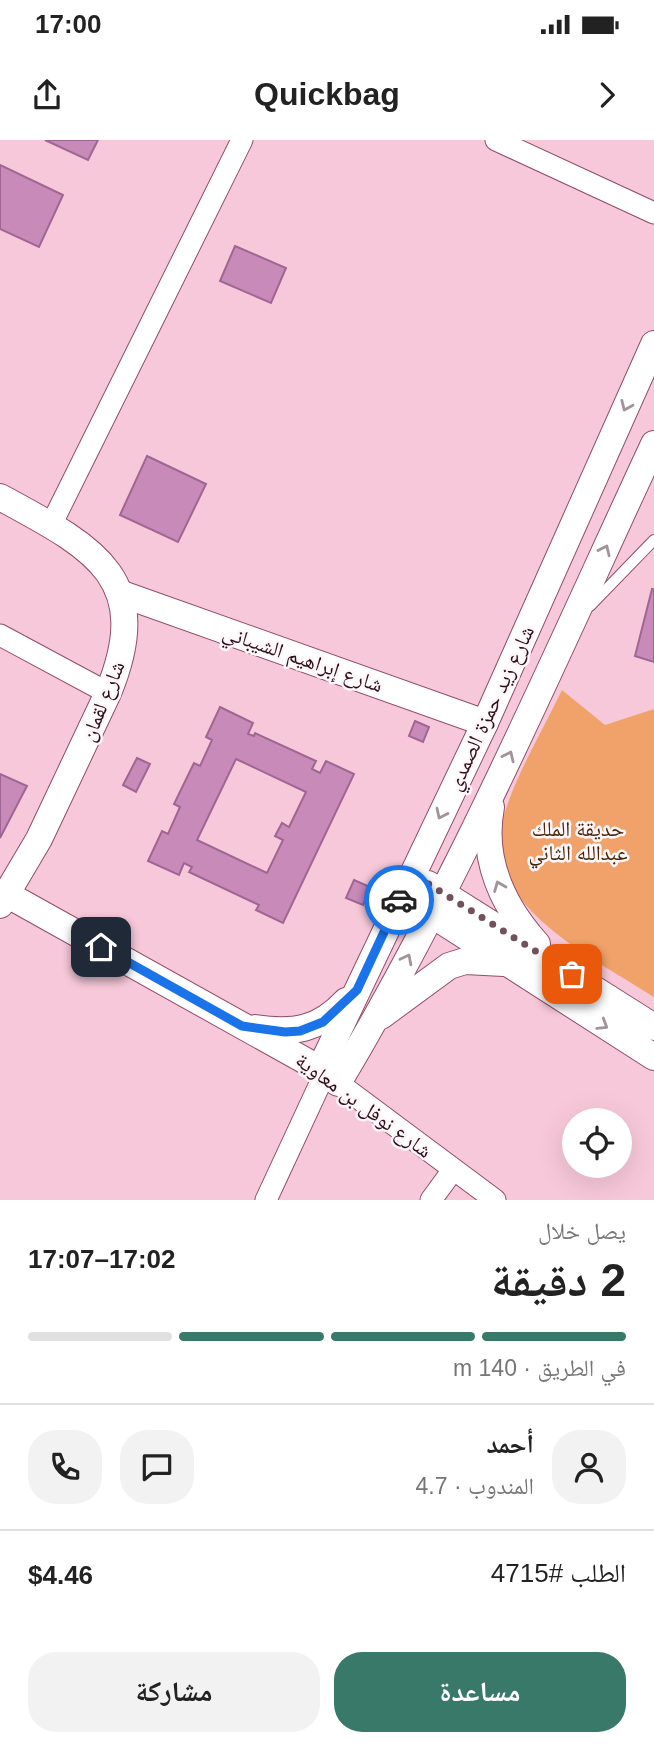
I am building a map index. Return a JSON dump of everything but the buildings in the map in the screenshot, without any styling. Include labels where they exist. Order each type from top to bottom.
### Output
[{"type":"street","points":[[51,524],[242,140]]},
{"type":"street","points":[[496,140],[654,213]]},
{"type":"street","name":"شارع زيد حمزة الصمدي","points":[[328,1075],[357,990],[485,723],[654,344]]},
{"type":"street","name":"شارع زيد حمزة الصمدي","points":[[328,1075],[377,1019],[496,785],[654,444]]},
{"type":"street","name":"شارع لقمان","points":[[0,497],[51,524],[88,551],[106,569],[122,594],[126,617],[118,670],[39,839],[4,900]]},
{"type":"street","name":"شارع إبراهيم الشيباني","points":[[122,594],[485,723]]},
{"type":"street","points":[[0,635],[108,693]]},
{"type":"street","points":[[496,785],[489,817],[490,859],[512,912],[552,961]]},
{"type":"street","points":[[406,884],[436,903],[552,961],[654,1027]]},
{"type":"street","name":"شارع نوفل بن معاوية","points":[[4,900],[242,1026],[328,1075],[495,1200]]},
{"type":"street","points":[[436,903],[503,963],[654,1057]]},
{"type":"street","points":[[377,1019],[449,966],[465,961],[503,963]]},
{"type":"street","points":[[242,1026],[285,1032],[314,1027],[340,1008],[357,990]]},
{"type":"street","points":[[276,1196],[328,1075]]},
{"type":"street","points":[[431,1200],[453,1170]]},
{"type":"lane","points":[[567,632],[625,567],[654,540]]},
{"type":"green space","name":"حديقة الملك عبدالله الثاني","points":[[562,690],[605,725],[654,709],[654,997],[575,948],[549,927],[526,905],[509,880],[500,852],[502,822],[507,805]]},
{"type":"way so far","points":[[399,900],[411,873],[572,974]]},
{"type":"route","points":[[101,947],[242,1026],[271,1031],[300,1031],[323,1022],[357,990],[399,900]]}]
